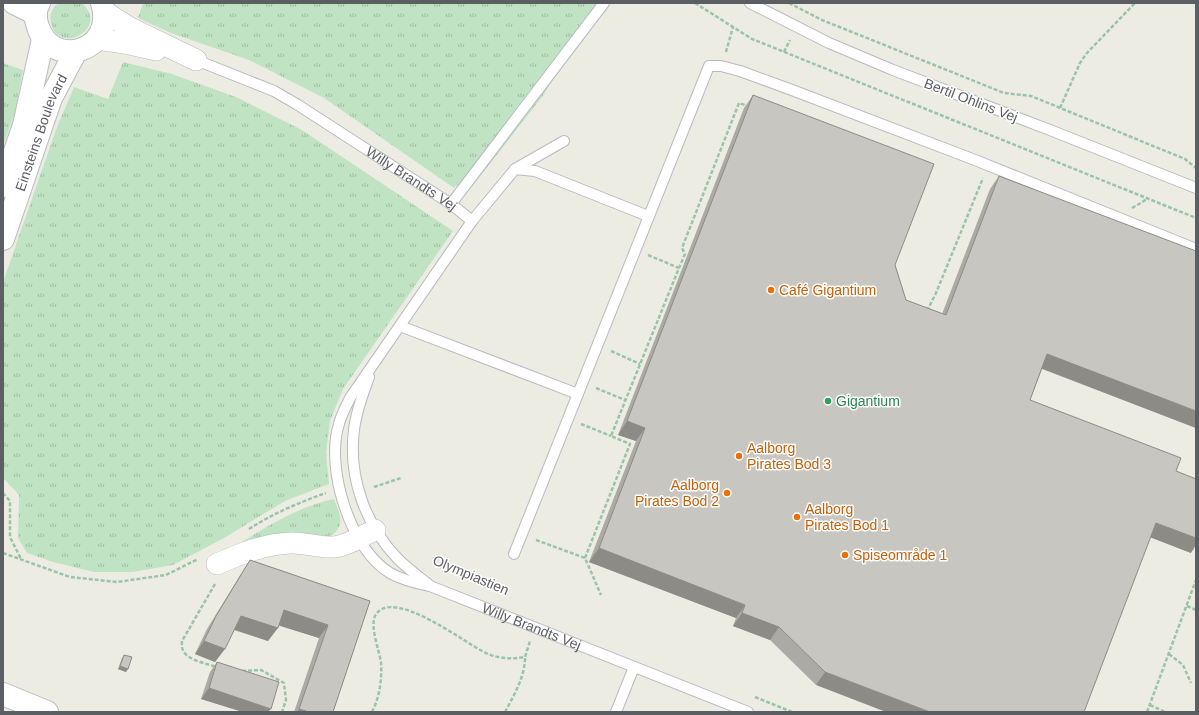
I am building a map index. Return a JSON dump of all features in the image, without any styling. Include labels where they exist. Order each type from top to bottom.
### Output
[{"type":"street","points":[[14,3],[37,9],[36,23],[44,39],[53,46],[64,51],[84,49],[97,39],[104,26],[104,7]]},
{"type":"street","name":"Willy Brandts Vej","points":[[104,7],[130,28],[196,60]]},
{"type":"street","name":"Einsteins Boulevard","points":[[3,186],[24,125],[44,39]]},
{"type":"street","name":"Willy Brandts Vej","points":[[97,39],[125,43],[196,60]]},
{"type":"street","name":"Einsteins Boulevard","points":[[3,239],[52,98],[76,51]]},
{"type":"street","points":[[208,561],[273,545],[290,543],[332,547],[340,546],[367,534]]},
{"type":"street","points":[[3,694],[47,712]]},
{"type":"lane","points":[[451,204],[604,3]]},
{"type":"lane","name":"Bertil Ohlins Vej","points":[[750,3],[829,43],[886,67],[1196,188]]},
{"type":"lane","name":"Willy Brandts Vej","points":[[196,60],[274,91],[320,118],[451,204],[472,221],[350,398],[338,424],[336,467],[339,489],[347,514],[367,534],[430,586]]},
{"type":"lane","points":[[514,554],[709,66],[721,66],[740,71],[792,90],[988,165],[1196,249]]},
{"type":"lane","points":[[472,221],[515,170],[564,141]]},
{"type":"lane","points":[[515,170],[535,171],[648,216]]},
{"type":"lane","points":[[400,326],[578,394]]},
{"type":"lane","name":"Willy Brandts Vej","points":[[374,364],[360,403],[354,428],[353,465],[364,507],[367,534],[372,557],[388,572],[402,580],[430,586],[748,712]]},
{"type":"lane","points":[[616,712],[634,667]]},
{"type":"path","points":[[695,3],[752,39],[1196,218]]},
{"type":"path","points":[[790,3],[822,20],[1004,92],[1031,96],[1185,159],[1196,168]]},
{"type":"path","points":[[1060,108],[1080,63],[1086,54],[1135,3]]},
{"type":"path","points":[[721,66],[734,27]]},
{"type":"path","points":[[611,436],[679,268],[684,254],[682,248],[739,103],[753,108]]},
{"type":"path","points":[[926,313],[936,293],[988,165]]},
{"type":"path","points":[[649,255],[679,268]]},
{"type":"path","points":[[612,352],[640,364]]},
{"type":"path","points":[[598,389],[625,400]]},
{"type":"path","points":[[585,426],[630,444],[586,558],[601,595]]},
{"type":"path","points":[[372,492],[371,488],[401,478]]},
{"type":"path","points":[[243,533],[261,521],[313,498],[339,489]]},
{"type":"path","points":[[3,493],[10,501],[10,537],[21,559]]},
{"type":"path","points":[[537,540],[586,558]]},
{"type":"path","points":[[3,553],[70,577],[117,582],[166,575],[208,561],[215,585],[182,641],[182,649],[185,654],[196,660],[218,667]]},
{"type":"path","points":[[1147,712],[1196,580]]},
{"type":"path","points":[[372,712],[378,696],[381,677],[374,622],[376,615],[383,609],[394,606],[413,611],[487,654],[509,659],[525,657]]},
{"type":"path","points":[[1187,606],[1196,610]]},
{"type":"path","points":[[505,712],[522,677],[525,666],[525,657],[534,627]]},
{"type":"path","points":[[1169,654],[1182,665],[1191,683]]},
{"type":"path","points":[[240,671],[261,670],[284,683],[286,700],[282,712]]},
{"type":"path","points":[[752,696],[792,712]]},
{"type":"path","points":[[1150,705],[1165,712]]},
{"type":"green space","points":[[59,3],[82,3],[89,13],[90,22],[86,30],[71,38],[62,37],[55,32],[51,22],[51,14],[53,9]]},
{"type":"green space","points":[[143,3],[602,3],[542,97],[467,193],[456,185],[454,188],[324,98],[249,60],[171,33],[138,18]]},
{"type":"green space","points":[[123,62],[172,74],[236,97],[302,130],[453,231],[343,389],[330,421],[326,453],[329,484],[285,501],[224,538],[173,565],[133,572],[94,572],[53,562],[27,553],[18,538],[19,495],[3,478],[3,282],[57,127],[74,87],[108,99]]},
{"type":"green space","points":[[3,63],[23,70],[15,112],[3,146]]},
{"type":"green space","points":[[334,499],[340,515],[340,524],[335,533],[329,537],[272,535],[240,543],[297,511]]},
{"type":"building","name":"Gigantium","points":[[753,95],[934,164],[895,265],[906,300],[946,315],[999,176],[1196,251],[1196,411],[1047,354],[1030,400],[1181,458],[1176,471],[1196,479],[1196,538],[1156,523],[1084,712],[930,712],[825,672],[779,627],[742,613],[745,605],[599,548],[645,428],[627,421]]},
{"type":"building","points":[[250,560],[370,601],[333,712],[309,712],[299,709],[328,625],[284,610],[278,628],[241,616],[225,649],[204,641],[216,616]]},
{"type":"building","points":[[124,655],[132,657],[128,669],[120,666]]},
{"type":"building","points":[[217,662],[279,682],[271,709],[209,688]]},
{"type":"place","name":"Café Gigantium","points":[[771,290]]},
{"type":"place","name":"Gigantium","points":[[828,401]]},
{"type":"place","name":"Aalborg Pirates Bod 3","points":[[739,456]]},
{"type":"place","name":"Aalborg Pirates Bod 2","points":[[727,493]]},
{"type":"place","name":"Aalborg Pirates Bod 1","points":[[797,517]]},
{"type":"place","name":"Spiseområde 1","points":[[845,555]]}]
